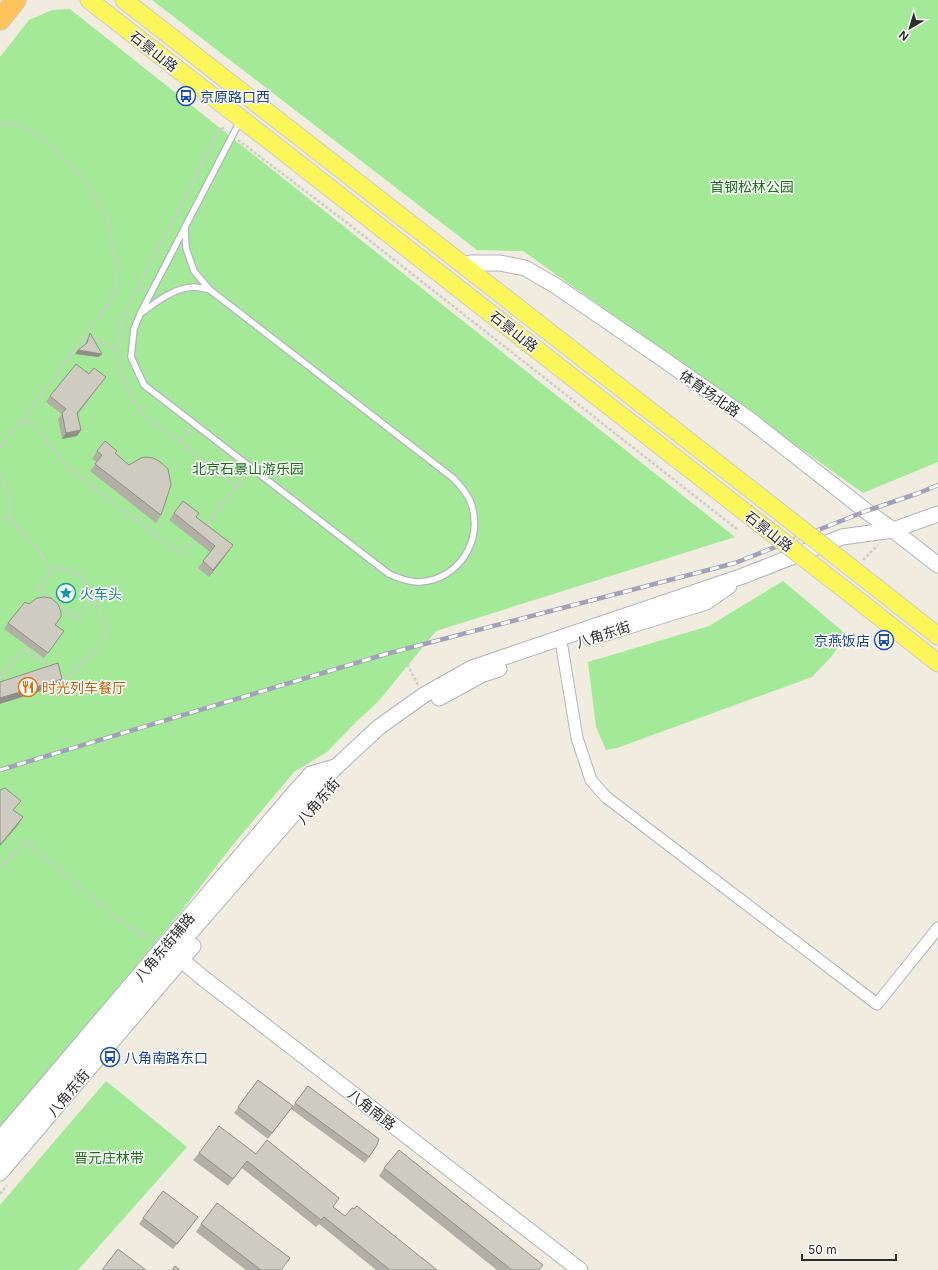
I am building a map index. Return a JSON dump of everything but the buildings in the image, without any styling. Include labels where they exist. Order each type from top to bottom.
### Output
[{"type":"highway","points":[[0,20],[16,0]]},
{"type":"main road","name":"石景山路","points":[[89,0],[938,664]]},
{"type":"main road","name":"石景山路","points":[[124,0],[938,636]]},
{"type":"street","name":"体育场北路","points":[[464,265],[470,263],[500,263],[525,268],[556,286],[750,420],[866,511],[938,565]]},
{"type":"street","name":"八角东街","points":[[0,1156],[309,796],[336,767],[379,727],[424,694],[472,668],[743,576],[842,537],[893,530],[938,514]]},
{"type":"street","name":"八角东街","points":[[0,1173],[173,953],[335,781],[370,747],[429,703],[481,675],[562,647],[706,602],[743,576]]},
{"type":"street","points":[[562,647],[577,738],[590,780],[606,798],[877,1004],[938,928]]},
{"type":"street","name":"八角东街辅路","points":[[0,1139],[173,953]]},
{"type":"street","name":"八角南路","points":[[173,953],[580,1270]]},
{"type":"lane","points":[[185,228],[186,248],[194,271],[210,290],[453,478],[464,489],[471,502],[474,517],[473,540],[466,556],[452,570],[437,579],[418,582],[402,580],[389,574],[144,385],[131,357],[134,329],[140,314],[241,119]]},
{"type":"lane","points":[[140,314],[160,298],[176,291],[194,287],[210,290]]},
{"type":"path","points":[[0,126],[7,122],[20,125],[33,132],[56,151],[86,182],[108,219],[117,273],[116,291],[106,308],[21,422],[0,447]]},
{"type":"path","points":[[228,131],[221,126],[129,304],[122,322],[117,351],[118,368],[144,416],[180,442],[236,487]]},
{"type":"path","points":[[234,136],[738,530]]},
{"type":"path","points":[[87,333],[117,351]]},
{"type":"path","points":[[21,422],[33,423],[66,466],[182,555],[200,533]]},
{"type":"path","points":[[180,442],[194,424]]},
{"type":"path","points":[[204,527],[251,468]]},
{"type":"path","points":[[0,476],[11,503],[10,519]]},
{"type":"path","points":[[0,518],[10,519],[36,547],[52,571]]},
{"type":"path","points":[[863,560],[883,541]]},
{"type":"path","points":[[0,677],[24,649],[67,679],[100,644],[108,629],[92,597],[80,575],[56,567],[37,588],[75,619],[92,597]]},
{"type":"path","points":[[405,660],[416,683]]},
{"type":"path","points":[[0,867],[25,841],[124,924],[173,953]]},
{"type":"green space","name":"首钢松林公园","points":[[152,0],[938,0],[938,462],[863,493],[523,251],[477,250]]},
{"type":"green space","name":"北京石景山游乐园","points":[[70,9],[735,537],[436,631],[377,703],[327,752],[294,772],[232,846],[179,914],[0,1130],[0,57],[29,20],[52,10]]},
{"type":"green space","points":[[783,581],[847,635],[831,657],[812,677],[617,748],[606,750],[596,727],[588,662],[709,626]]},
{"type":"green space","name":"晋元庄林带","points":[[106,1081],[187,1147],[78,1270],[0,1270],[0,1205]]},
{"type":"railway","points":[[0,770],[386,654],[735,563],[866,511],[938,485]]},
{"type":"place","name":"京原路口西","points":[[186,96]]},
{"type":"place","name":"火车头","points":[[66,593]]},
{"type":"place","name":"京燕饭店","points":[[884,640]]},
{"type":"place","name":"时光列车餐厅","points":[[28,687]]},
{"type":"place","name":"八角南路东口","points":[[110,1057]]}]
